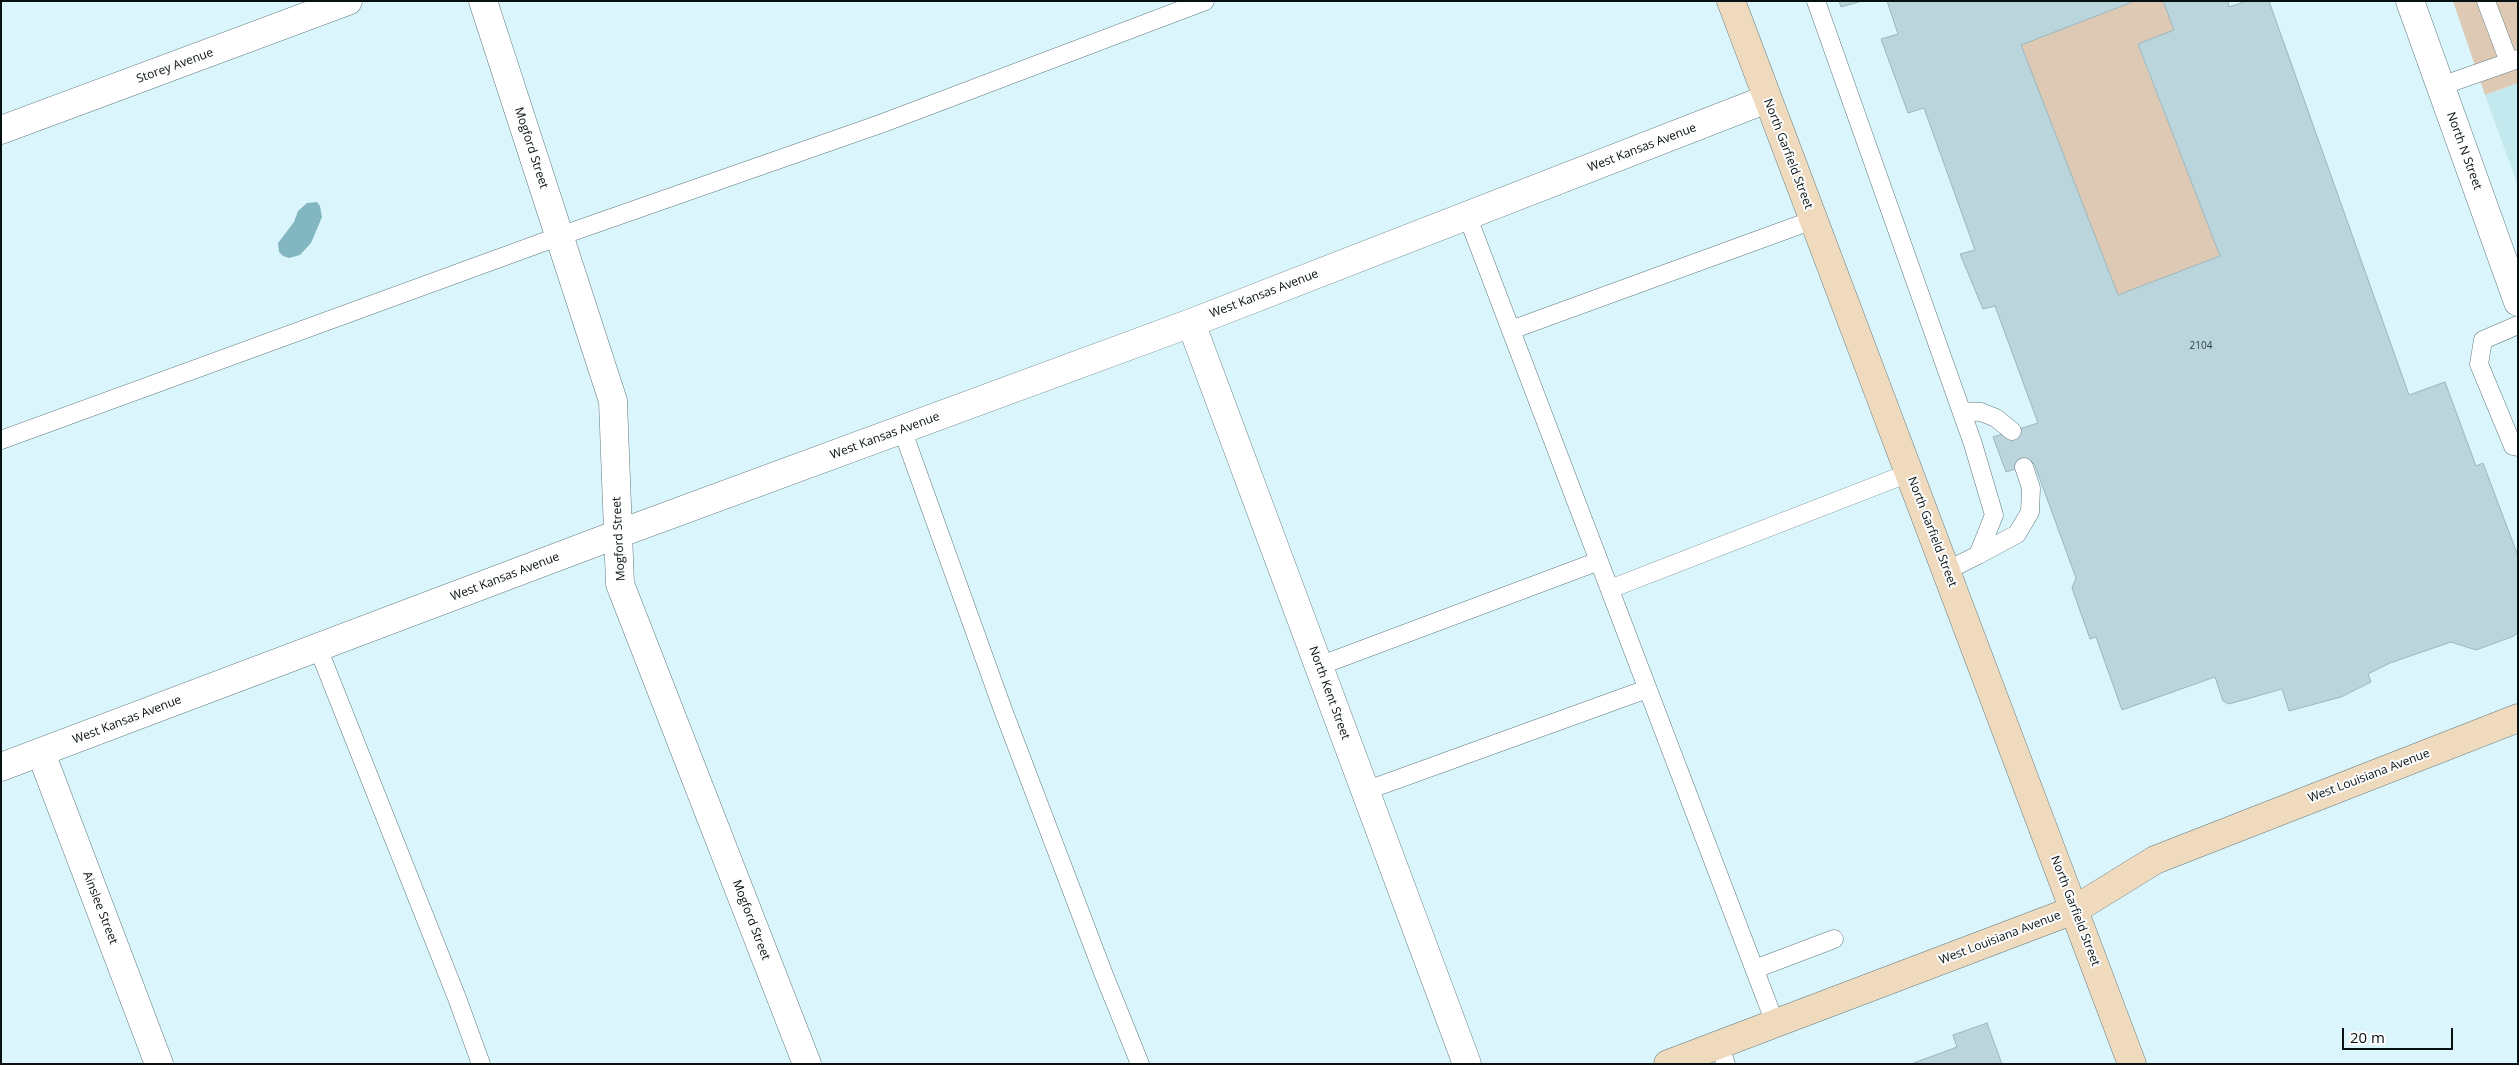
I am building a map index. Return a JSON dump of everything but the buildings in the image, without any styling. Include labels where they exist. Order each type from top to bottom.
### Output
[{"type":"main road","name":"North Garfield Street","points":[[1731,1],[2132,1064]]},
{"type":"main road","name":"West Louisiana Avenue","points":[[1668,1064],[1722,1054],[1775,1023],[2074,910],[2155,860],[2518,718]]},
{"type":"street","name":"Storey Avenue","points":[[1,130],[348,1]]},
{"type":"street","name":"Mogford Street","points":[[482,1],[613,401],[620,584],[807,1064]]},
{"type":"street","name":"North N Street","points":[[2410,1],[2518,302]]},
{"type":"street","name":"West Kansas Avenue","points":[[1,767],[618,534],[1191,323],[1767,99]]},
{"type":"street","name":"North Kent Street","points":[[1191,323],[1467,1064]]},
{"type":"street","name":"Ainslee Street","points":[[41,753],[158,1064]]},
{"type":"lane","points":[[1,440],[560,236],[883,123],[1205,1]]},
{"type":"lane","points":[[1816,1],[1962,411],[1994,515],[1978,555]]},
{"type":"lane","points":[[2441,86],[2513,61],[2486,1]]},
{"type":"lane","points":[[1467,215],[1775,1023]]},
{"type":"lane","points":[[1511,330],[1813,220]]},
{"type":"lane","points":[[2518,325],[2483,340],[2479,364],[2514,446],[2518,447]]},
{"type":"lane","points":[[1962,411],[1981,412],[1996,418],[2012,431]]},
{"type":"lane","points":[[902,430],[1003,710],[1140,1064]]},
{"type":"lane","points":[[1946,571],[2017,534],[2030,512],[2031,488],[2024,467]]},
{"type":"lane","points":[[1610,589],[1909,473]]},
{"type":"lane","points":[[1319,666],[1599,561]]},
{"type":"lane","points":[[318,648],[457,998],[481,1064]]},
{"type":"lane","points":[[1365,791],[1648,689]]},
{"type":"lane","points":[[1754,969],[1834,939]]},
{"type":"shaded area","points":[[2135,1],[2163,1],[2174,30],[2138,45],[2220,256],[2118,295],[2021,45]]},
{"type":"shaded area","points":[[2453,1],[2518,1],[2518,83],[2485,95]]},
{"type":"shaded area","points":[[2518,83],[2518,186],[2485,95]]},
{"type":"shaded area","points":[[317,202],[320,206],[322,217],[311,243],[300,255],[289,258],[283,256],[279,252],[278,243],[294,222],[298,211],[307,203]]}]
